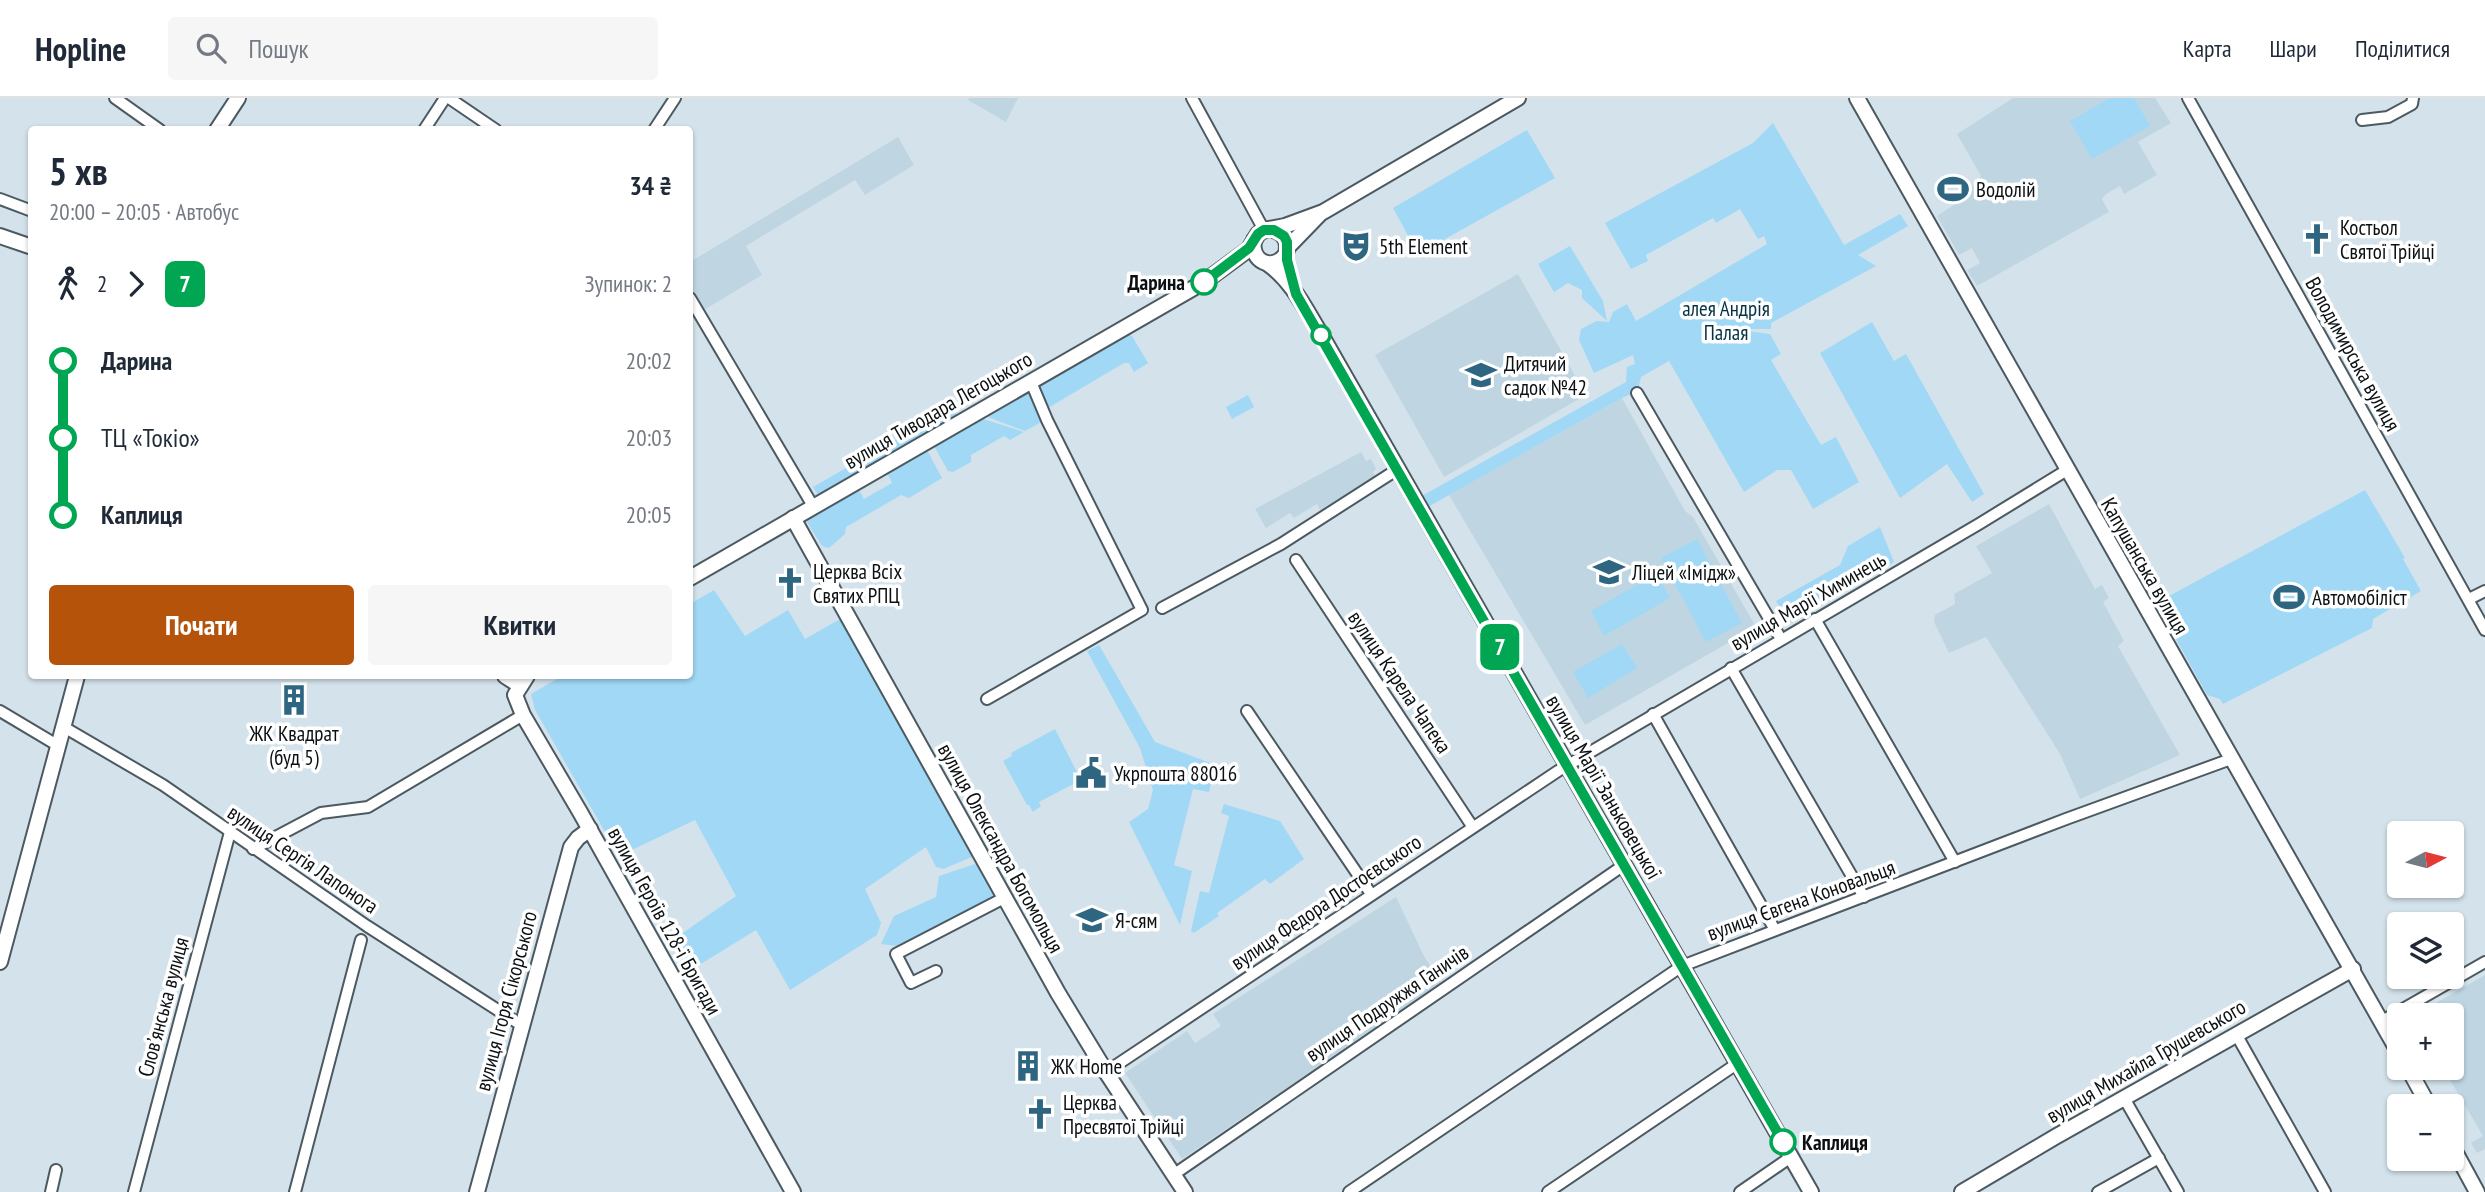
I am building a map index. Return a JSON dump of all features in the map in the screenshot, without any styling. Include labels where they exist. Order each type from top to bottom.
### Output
[{"type":"street","points":[[115,98],[154,126]]},
{"type":"street","points":[[220,126],[238,98]]},
{"type":"street","points":[[427,126],[447,98],[490,126]]},
{"type":"street","points":[[657,126],[675,98]]},
{"type":"street","points":[[1192,98],[1264,234]]},
{"type":"street","name":"вулиця Тиводара Легоцького","points":[[693,577],[1208,279],[1264,234],[1323,212],[1518,98]]},
{"type":"street","name":"Капушанська вулиця","points":[[1857,98],[2387,1030]]},
{"type":"street","name":"Володимирська вулиця","points":[[2188,98],[2485,630]]},
{"type":"street","points":[[2362,120],[2388,117],[2412,104],[2413,98]]},
{"type":"street","points":[[0,199],[28,210]]},
{"type":"street","name":"вулиця Тиводара Легоцького","points":[[1287,251],[1323,212]]},
{"type":"street","points":[[1264,234],[1284,236],[1287,251],[1277,262],[1265,264],[1254,251],[1264,234]]},
{"type":"street","points":[[0,236],[28,246]]},
{"type":"street","name":"вулиця Марії Заньковецької","points":[[1287,251],[1296,294]]},
{"type":"street","name":"вулиця Тиводара Легоцького","points":[[1208,279],[1245,265],[1265,264]]},
{"type":"street","name":"вулиця Марії Заньковецької","points":[[1265,264],[1278,272],[1296,294],[1811,1192]]},
{"type":"street","points":[[693,303],[813,506]]},
{"type":"street","points":[[986,699],[1142,610],[1047,421],[1031,382]]},
{"type":"street","points":[[1637,393],[1781,639]]},
{"type":"street","points":[[1162,608],[1281,544],[1398,470]]},
{"type":"street","name":"вулиця Марії Химинець","points":[[1567,765],[2067,470]]},
{"type":"street","name":"вулиця Олександра Богомольця","points":[[793,518],[1004,898],[1106,1072],[1185,1192]]},
{"type":"street","name":"вулиця Карела Чапека","points":[[1296,560],[1472,826]]},
{"type":"street","points":[[2469,599],[2485,590]]},
{"type":"street","points":[[1815,619],[1955,862]]},
{"type":"street","points":[[1731,668],[1864,897]]},
{"type":"street","points":[[0,962],[3,935],[76,679]]},
{"type":"street","name":"вулиця Героїв 128-ї Бригади","points":[[523,680],[516,700],[523,715],[793,1192]]},
{"type":"street","points":[[1247,710],[1371,894]]},
{"type":"street","points":[[0,711],[57,745]]},
{"type":"street","points":[[1653,714],[1776,930]]},
{"type":"street","points":[[253,849],[321,813],[368,807],[523,715]]},
{"type":"street","name":"вулиця Сергія Лапонога","points":[[62,726],[163,785],[381,936],[521,1025]]},
{"type":"street","name":"вулиця Євгена Коновальця","points":[[1349,1192],[1682,965],[2231,759]]},
{"type":"street","name":"вулиця Федора Достоєвського","points":[[1106,1072],[1567,765]]},
{"type":"street","name":"вулиця Ігоря Сікорського","points":[[477,1192],[571,847],[590,830]]},
{"type":"street","name":"Словʼянська вулиця","points":[[134,1192],[230,832]]},
{"type":"street","name":"вулиця Подружжя Ганичів","points":[[1173,1175],[1624,865]]},
{"type":"street","points":[[936,971],[911,983],[896,954],[1004,898]]},
{"type":"street","points":[[295,1192],[362,940]]},
{"type":"street","points":[[2382,1021],[2485,962]]},
{"type":"street","name":"вулиця Михайла Грушевського","points":[[1962,1192],[2236,1034],[2353,970]]},
{"type":"street","points":[[2236,1034],[2325,1192]]},
{"type":"street","points":[[1548,1192],[1738,1063]]},
{"type":"street","points":[[2124,1098],[2178,1192]]},
{"type":"street","points":[[1740,1192],[1791,1157]]},
{"type":"street","points":[[2098,1192],[2159,1158]]},
{"type":"street","points":[[2464,1168],[2477,1192]]},
{"type":"street","points":[[51,1192],[56,1170]]},
{"type":"shaded area","points":[[1018,98],[1006,122],[968,100]]},
{"type":"shaded area","points":[[2013,98],[2155,98],[2171,123],[2138,142],[2157,175],[2124,194],[2120,186],[2106,194],[2102,199],[2109,212],[1977,286],[1967,270],[1980,263],[1972,248],[1959,255],[1937,216],[1961,200],[1981,176],[1957,134]]},
{"type":"shaded area","points":[[898,137],[914,165],[865,195],[855,180],[746,246],[762,275],[704,310],[693,291],[693,260]]},
{"type":"shaded area","name":"Дитячий садок №42","points":[[1518,274],[1586,395],[1444,477],[1375,355]]},
{"type":"shaded area","name":"Ліцей «Імідж»","points":[[1622,398],[1685,511],[1693,517],[1756,627],[1585,725],[1449,495]]},
{"type":"shaded area","points":[[1361,452],[1366,461],[1371,459],[1376,469],[1373,472],[1376,477],[1321,512],[1317,504],[1294,518],[1290,513],[1266,528],[1255,509]]},
{"type":"shaded area","points":[[2049,504],[2095,589],[2102,585],[2109,598],[2103,602],[2124,641],[2118,646],[2180,755],[2080,799],[2060,754],[1986,637],[1949,653],[1934,622],[1935,615],[1955,604],[1954,594],[1992,573],[1976,546]]},
{"type":"shaded area","points":[[1396,897],[1424,956],[1441,983],[1182,1159],[1125,1073],[1187,1031],[1195,1043],[1221,1026],[1213,1014]]},
{"type":"shaded area","points":[[2485,975],[2485,1149],[2477,1153],[2471,1143],[2483,1136],[2464,1104],[2464,1094],[2458,1094],[2450,1080],[2464,1080],[2464,1003],[2436,1003]]},
{"type":"green space","points":[[2110,98],[2134,98],[2150,126],[2092,159],[2070,121]]},
{"type":"green space","name":"алея Андрія Палая","points":[[1773,123],[1844,245],[1900,214],[1908,226],[1858,255],[1876,266],[1771,323],[1771,329],[1747,331],[1770,334],[1781,354],[1771,360],[1821,445],[1836,437],[1859,482],[1813,509],[1791,470],[1777,470],[1744,492],[1669,361],[1641,377],[1641,390],[1622,398],[1426,508],[1420,497],[1626,382],[1627,367],[1635,364],[1633,355],[1594,373],[1579,340],[1581,329],[1597,321],[1609,322],[1613,312],[1627,304],[1636,321],[1767,244],[1764,236],[1758,239],[1740,209],[1716,223],[1713,218],[1646,255],[1648,261],[1631,269],[1605,223],[1753,143]]},
{"type":"green space","points":[[1527,130],[1555,178],[1418,254],[1393,208]]},
{"type":"green space","points":[[1570,246],[1603,301],[1607,321],[1582,298],[1582,290],[1568,283],[1554,292],[1538,264]]},
{"type":"green space","points":[[1872,322],[1894,361],[1906,354],[1984,494],[1972,502],[1947,464],[1900,498],[1820,353]]},
{"type":"green space","points":[[1126,333],[1132,336],[1148,363],[1134,372],[1129,363],[1124,363],[1048,408],[1039,389],[1040,383]]},
{"type":"green space","points":[[1028,390],[1031,391],[1043,421],[1025,431],[985,416]]},
{"type":"green space","points":[[1248,395],[1254,407],[1232,419],[1226,407]]},
{"type":"green space","points":[[952,407],[958,417],[819,497],[813,487]]},
{"type":"green space","points":[[980,418],[1024,432],[1010,440],[1004,436],[971,455],[971,462],[953,472],[948,471],[934,446]]},
{"type":"green space","points":[[925,451],[942,478],[909,498],[901,495],[846,527],[845,534],[829,548],[822,546],[807,522],[808,519],[859,490],[864,499],[892,483],[887,473]]},
{"type":"green space","name":"Автомобіліст","points":[[2365,490],[2421,591],[2373,619],[2372,628],[2223,704],[2220,699],[2207,695],[2156,603]]},
{"type":"green space","points":[[1880,527],[1894,562],[1790,623],[1776,601],[1840,565],[1848,546]]},
{"type":"green space","points":[[1697,539],[1742,623],[1706,642],[1661,558]]},
{"type":"green space","points":[[1656,574],[1670,598],[1604,636],[1591,611]]},
{"type":"green space","points":[[714,590],[745,636],[788,610],[805,639],[842,618],[974,853],[972,857],[943,869],[936,867],[926,847],[865,889],[881,923],[877,935],[790,990],[756,930],[699,965],[681,961],[671,941],[736,896],[695,820],[619,856],[535,710],[531,694],[557,679],[693,679],[693,602]]},
{"type":"green space","points":[[1622,644],[1637,668],[1588,698],[1573,672]]},
{"type":"green space","points":[[1099,645],[1155,742],[1226,769],[1212,779],[1209,792],[1193,789],[1174,865],[1192,871],[1180,925],[1129,822],[1148,809],[1153,790],[1140,748],[1087,651]]},
{"type":"green space","points":[[1055,729],[1081,780],[1039,802],[1041,806],[1033,812],[1003,761],[1012,756],[1011,753]]},
{"type":"green space","points":[[1224,804],[1280,821],[1304,859],[1270,884],[1265,879],[1194,933],[1191,931],[1200,891],[1209,893],[1229,816],[1221,813]]},
{"type":"green space","points":[[975,864],[980,867],[998,898],[898,946],[881,944],[894,916],[936,897],[939,876]]},
{"type":"bus line","name":"7","points":[[1204,282],[1240,256],[1264,230],[1274,230],[1284,236],[1296,294],[1783,1142]]},
{"type":"place","name":"Водолій","points":[[1953,189]]},
{"type":"place","name":"Костьол Святої Трійці","points":[[2317,239]]},
{"type":"place","name":"5th Element","points":[[1356,246]]},
{"type":"place","name":"Дарина","points":[[1204,282]]},
{"type":"place","name":"Дитячий садок №42","points":[[1481,375]]},
{"type":"place","name":"Ліцей «Імідж»","points":[[1609,572]]},
{"type":"place","name":"Церква Всіх Святих РПЦ","points":[[790,583]]},
{"type":"place","name":"Автомобіліст","points":[[2289,597]]},
{"type":"place","name":"ЖК Квадрат (буд 5)","points":[[294,700]]},
{"type":"place","name":"Укрпошта 88016","points":[[1091,773]]},
{"type":"place","name":"Я-сям","points":[[1092,920]]},
{"type":"place","name":"ЖК Home","points":[[1028,1066]]},
{"type":"place","name":"Церква Пресвятої Трійці","points":[[1040,1114]]},
{"type":"place","name":"Каплиця","points":[[1783,1142]]}]
